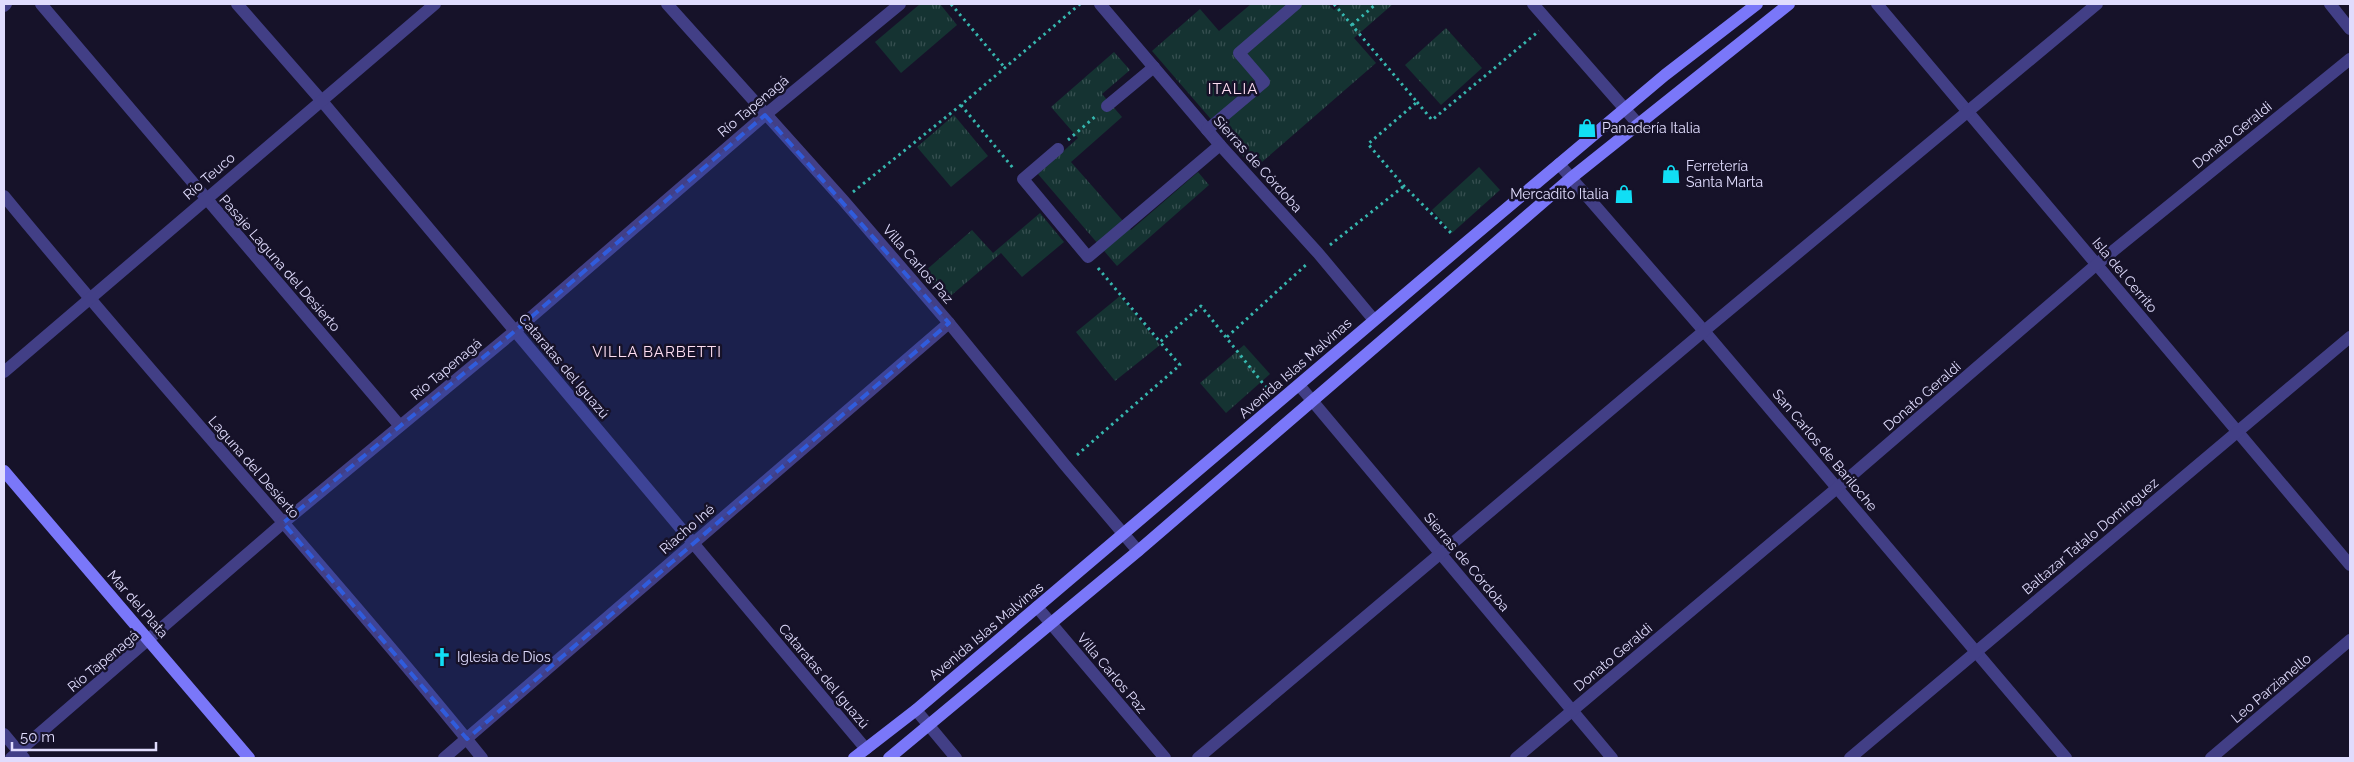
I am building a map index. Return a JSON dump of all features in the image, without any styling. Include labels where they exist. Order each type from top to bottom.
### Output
[{"type":"main road","name":"Avenida Islas Malvinas","points":[[854,758],[916,710],[1559,164],[1757,4]]},
{"type":"main road","points":[[889,758],[1050,622],[1138,551],[1571,178],[1789,4]]},
{"type":"main road","name":"Mar del Plata","points":[[4,471],[249,758]]},
{"type":"street","name":"Pasaje Laguna del Desierto","points":[[41,4],[400,426]]},
{"type":"street","name":"Cataratas del Iguazú","points":[[236,4],[321,100],[866,749]]},
{"type":"street","name":"Río Teuco","points":[[4,372],[435,4]]},
{"type":"street","name":"Villa Carlos Paz","points":[[667,4],[843,200],[949,323],[1138,551]]},
{"type":"street","name":"Río Tapenagá","points":[[18,756],[283,523],[515,331],[765,115],[900,4]]},
{"type":"street","name":"Sierras de Córdoba","points":[[1100,4],[1220,145],[1318,253],[1374,320]]},
{"type":"street","points":[[1207,130],[1264,82],[1239,53],[1296,4]]},
{"type":"street","points":[[1533,4],[1638,124]]},
{"type":"street","name":"Isla del Cerrito","points":[[1877,4],[2350,565]]},
{"type":"street","points":[[1198,758],[1704,330],[2096,4]]},
{"type":"street","points":[[2330,4],[2350,29]]},
{"type":"street","name":"Donato Geraldi","points":[[1516,758],[1838,488],[2097,264],[2350,59]]},
{"type":"street","points":[[1107,106],[1154,67]]},
{"type":"street","points":[[1058,149],[1022,179],[1088,257],[1220,145]]},
{"type":"street","name":"San Carlos de Bariloche","points":[[1559,164],[1704,330],[2066,758]]},
{"type":"street","name":"Laguna del Desierto","points":[[4,196],[89,300],[283,523],[482,758]]},
{"type":"street","name":"Riacho Iné","points":[[444,758],[949,323]]},
{"type":"street","name":"Baltazar Tatalo Domínguez","points":[[1850,758],[2350,337]]},
{"type":"street","name":"Sierras de Córdoba","points":[[1299,385],[1612,758]]},
{"type":"street","name":"Villa Carlos Paz","points":[[1037,607],[1165,758]]},
{"type":"street","name":"Leo Parzianello","points":[[2211,758],[2350,640]]},
{"type":"street","points":[[916,710],[956,758]]},
{"type":"street","points":[[4,734],[18,756]]},
{"type":"path","points":[[951,4],[1005,68]]},
{"type":"path","points":[[843,200],[961,106],[1080,4]]},
{"type":"path","points":[[1334,4],[1432,120],[1549,23]]},
{"type":"path","points":[[1352,25],[1376,4]]},
{"type":"path","points":[[1417,102],[1368,144],[1404,186],[1463,245]]},
{"type":"path","points":[[961,106],[1022,179]]},
{"type":"path","points":[[1058,149],[1107,106]]},
{"type":"path","points":[[1065,465],[1180,366],[1088,257]]},
{"type":"path","points":[[1160,342],[1201,306],[1278,403]]},
{"type":"highlighted area","points":[[765,115],[949,323],[467,739],[283,523],[515,331]]},
{"type":"green space","points":[[920,4],[940,4],[957,25],[901,73],[875,42]]},
{"type":"green space","points":[[1251,4],[1328,4],[1334,10],[1341,4],[1393,4],[1354,38],[1376,63],[1254,169],[1152,51],[1200,9],[1219,31]]},
{"type":"green space","points":[[1446,28],[1482,68],[1441,105],[1405,65]]},
{"type":"green space","points":[[1114,52],[1130,70],[1102,94],[1122,117],[1071,162],[1131,230],[1198,172],[1209,185],[1117,266],[1038,174],[1078,138],[1051,107]]},
{"type":"green space","points":[[954,115],[988,156],[951,187],[917,147]]},
{"type":"green space","points":[[1479,167],[1500,190],[1452,233],[1432,210]]},
{"type":"green space","points":[[1040,213],[1064,242],[1022,277],[1001,253],[947,299],[924,272],[972,230],[993,253]]},
{"type":"green space","points":[[1120,296],[1160,345],[1115,381],[1076,332]]},
{"type":"green space","points":[[1244,345],[1270,374],[1226,413],[1200,383]]},
{"type":"place","name":"Panadería Italia","points":[[1587,128]]},
{"type":"place","name":"Ferretería Santa Marta","points":[[1671,174]]},
{"type":"place","name":"Mercadito Italia","points":[[1624,194]]},
{"type":"place","name":"Iglesia de Dios","points":[[442,657]]},
{"type":"district","name":"ITALIA","points":[[1233,89]]},
{"type":"district","name":"VILLA BARBETTI","points":[[657,352]]}]
